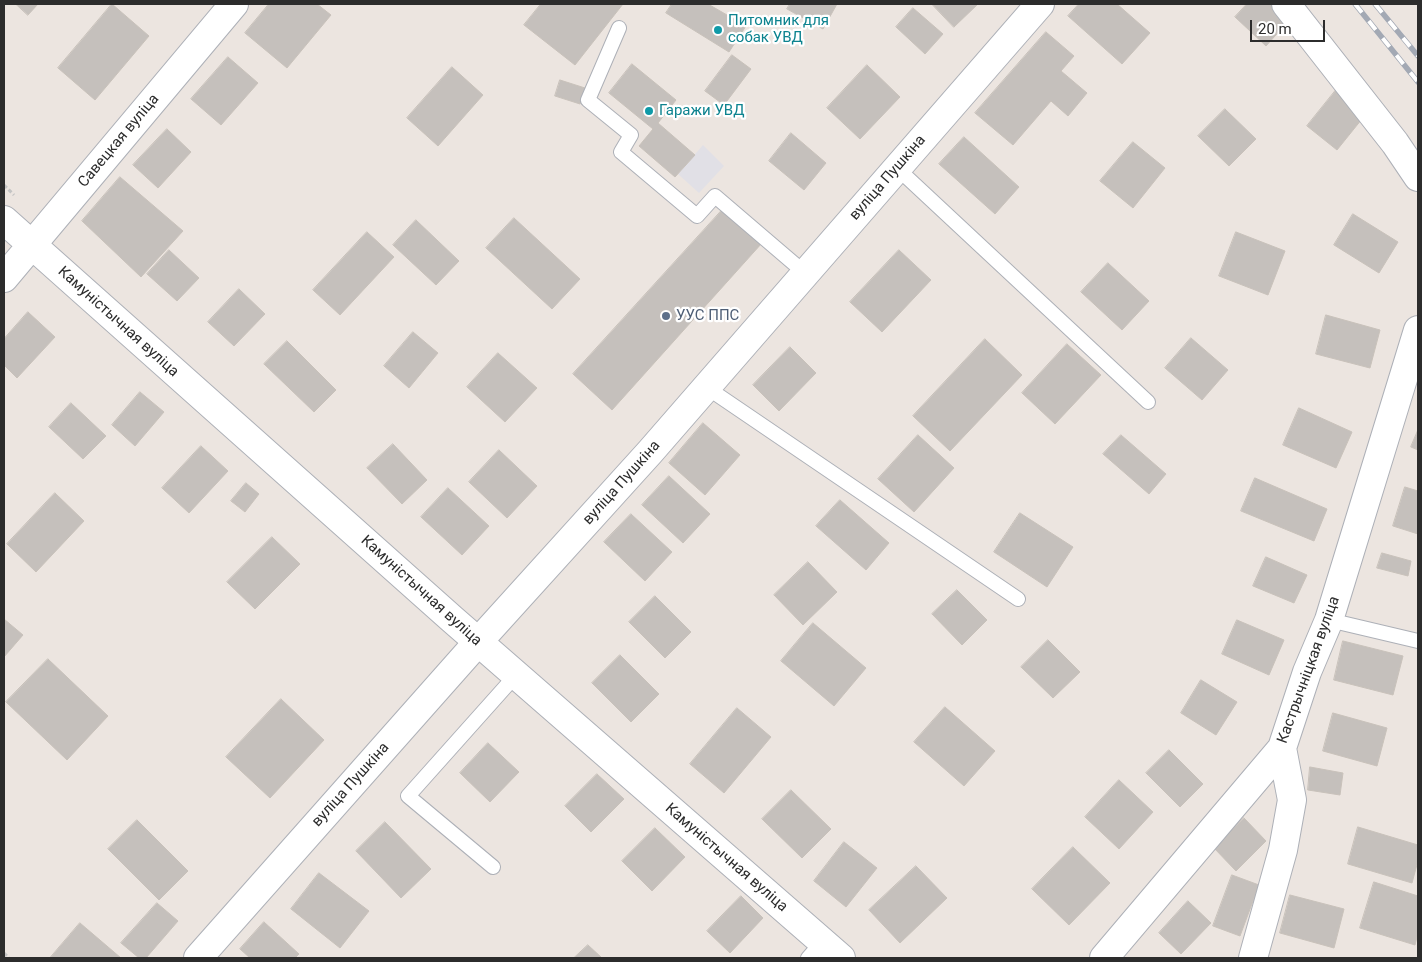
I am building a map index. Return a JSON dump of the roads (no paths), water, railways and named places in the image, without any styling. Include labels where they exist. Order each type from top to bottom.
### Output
[{"type":"street","name":"Савецкая вуліца","points":[[4,278],[234,4]]},
{"type":"street","name":"вуліца Пушкіна","points":[[198,958],[706,387],[1040,4]]},
{"type":"street","points":[[1286,4],[1395,143],[1418,177]]},
{"type":"street","name":"Камуністычная вуліца","points":[[4,220],[516,675],[824,953]]},
{"type":"street","name":"Кастрычніцкая вуліца","points":[[1104,958],[1282,748],[1307,672],[1329,620],[1418,330]]},
{"type":"street","points":[[1253,958],[1283,850],[1292,800],[1282,748]]},
{"type":"lane","points":[[619,28],[588,100],[631,135],[621,152],[697,216],[715,196],[806,273]]},
{"type":"lane","points":[[897,168],[1148,402]]},
{"type":"lane","points":[[706,387],[1018,599]]},
{"type":"lane","points":[[1329,620],[1418,641]]},
{"type":"lane","points":[[492,867],[408,796],[516,675]]},
{"type":"railway","points":[[1355,4],[1418,82]]},
{"type":"railway","points":[[1375,4],[1418,56]]},
{"type":"place","name":"Питомник для собак УВД","points":[[718,30]]},
{"type":"place","name":"Гаражи УВД","points":[[649,111]]},
{"type":"place","name":"УУС ППС","points":[[666,316]]}]
